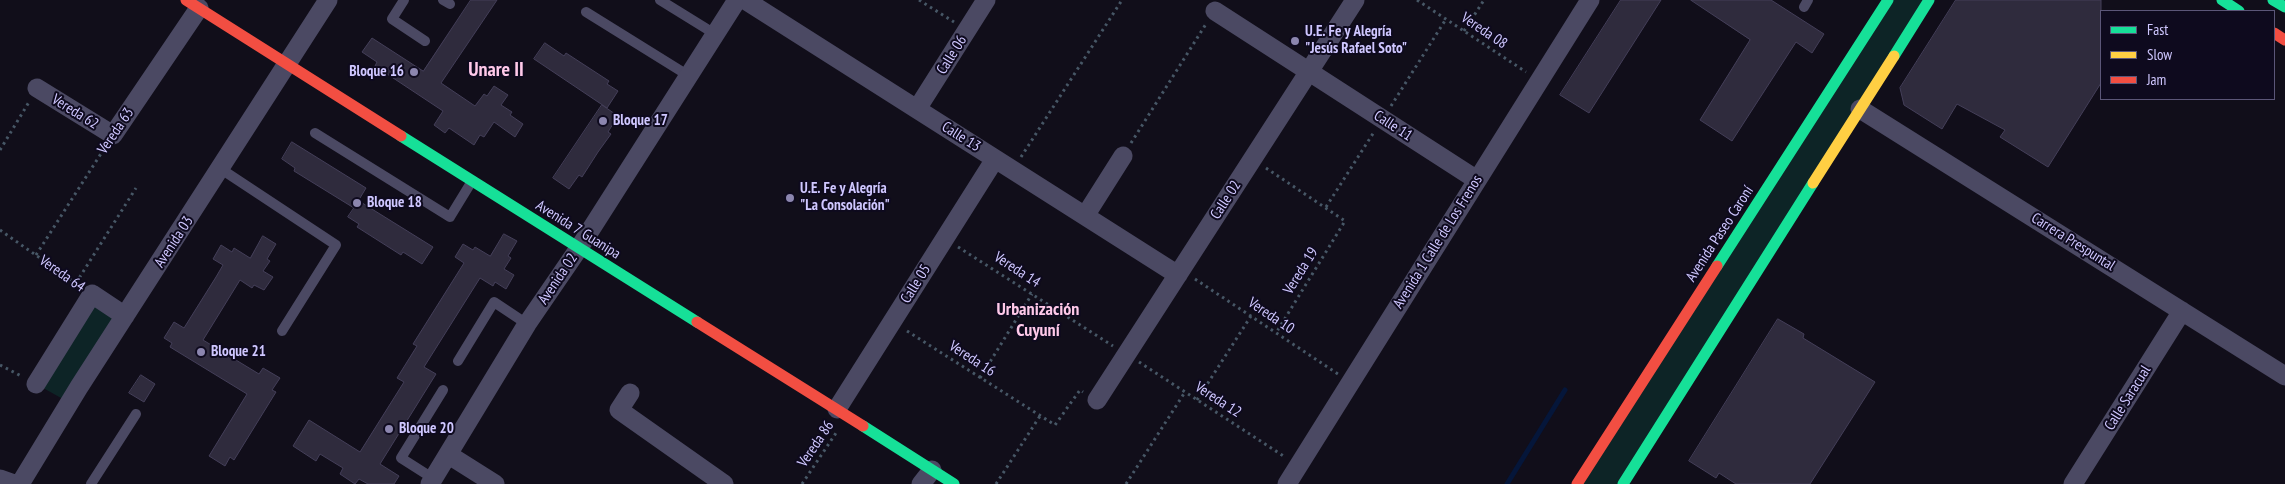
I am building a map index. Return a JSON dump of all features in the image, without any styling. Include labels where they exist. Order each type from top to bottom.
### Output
[{"type":"street","name":"Avenida 03","points":[[20,484],[125,316],[328,0]]},
{"type":"street","name":"Avenida 02","points":[[432,481],[527,324],[579,248],[737,0]]},
{"type":"street","name":"Calle 13","points":[[745,0],[1178,275]]},
{"type":"street","name":"Calle 06","points":[[917,109],[986,0]]},
{"type":"street","name":"Calle 02","points":[[1097,400],[1355,0]]},
{"type":"street","name":"Avenida 1 Calle de Los Frenos","points":[[1287,484],[1349,382],[1590,0]]},
{"type":"street","name":"Avenida Paseo Caroní","points":[[1577,484],[1888,0]]},
{"type":"street","points":[[1623,484],[1929,0]]},
{"type":"street","points":[[2222,0],[2237,10]]},
{"type":"street","points":[[2273,0],[2285,7]]},
{"type":"street","name":"Avenida 7 Guanipa","points":[[193,4],[842,412],[926,477],[954,484]]},
{"type":"street","name":"Vereda 63","points":[[113,135],[193,4]]},
{"type":"street","name":"Calle 11","points":[[1214,11],[1477,180]]},
{"type":"street","name":"Vereda 62","points":[[37,88],[113,135]]},
{"type":"street","name":"Carrera Prespuntal","points":[[1860,109],[2285,376]]},
{"type":"street","points":[[1085,216],[1123,156]]},
{"type":"street","name":"Calle 05","points":[[842,412],[892,322],[995,159]]},
{"type":"street","points":[[36,384],[92,294]]},
{"type":"street","name":"Vereda 64","points":[[92,294],[125,316]]},
{"type":"street","name":"Calle Saracual","points":[[2073,484],[2182,312]]},
{"type":"street","points":[[630,393],[619,410],[724,484]]},
{"type":"street","points":[[449,455],[495,484]]},
{"type":"street","points":[[0,479],[14,484]]},
{"type":"lane","points":[[404,0],[392,19],[425,41]]},
{"type":"lane","points":[[660,0],[715,34]]},
{"type":"lane","points":[[586,12],[689,76]]},
{"type":"lane","points":[[315,134],[450,217],[472,181]]},
{"type":"lane","points":[[221,169],[336,245],[282,331]]},
{"type":"lane","points":[[458,361],[494,302],[527,324]]},
{"type":"lane","points":[[432,481],[401,458],[443,390]]},
{"type":"lane","points":[[92,484],[136,414]]},
{"type":"path","points":[[919,0],[967,30]]},
{"type":"path","points":[[1013,170],[1122,0]]},
{"type":"path","name":"Vereda 08","points":[[1417,0],[1539,81]]},
{"type":"path","points":[[1464,31],[1484,0]]},
{"type":"path","points":[[1123,156],[1214,11]]},
{"type":"path","points":[[1252,158],[1326,207],[1446,19]]},
{"type":"path","points":[[0,150],[37,88]]},
{"type":"path","name":"Vereda 63","points":[[36,255],[113,135]]},
{"type":"path","points":[[76,283],[136,188]]},
{"type":"path","name":"Vereda 19","points":[[1276,333],[1345,221],[1326,207]]},
{"type":"path","name":"Vereda 64","points":[[0,230],[92,294]]},
{"type":"path","name":"Vereda 14","points":[[945,238],[1126,354]]},
{"type":"path","name":"Vereda 10","points":[[1178,275],[1194,278],[1349,382]]},
{"type":"path","points":[[980,378],[1032,294]]},
{"type":"path","points":[[1197,400],[1251,316]]},
{"type":"path","name":"Vereda 16","points":[[892,322],[1040,416]]},
{"type":"path","name":"Vereda 12","points":[[1126,354],[1298,465]]},
{"type":"path","points":[[996,484],[1040,416],[1055,425],[1080,390],[1097,400]]},
{"type":"path","points":[[1126,484],[1185,392]]},
{"type":"path","name":"Vereda 86","points":[[802,484],[842,412]]},
{"type":"green space","points":[[1888,0],[1929,0],[1623,484],[1577,484]]},
{"type":"green space","points":[[92,294],[125,316],[70,403],[36,384]]},
{"type":"building","name":"Bloque 16","points":[[471,0],[497,0],[441,83],[475,106],[484,94],[487,96],[494,86],[508,95],[501,105],[512,112],[510,115],[523,124],[515,137],[494,122],[484,137],[480,135],[474,145],[449,128],[445,133],[434,125],[443,111],[375,66],[377,62],[362,52],[372,38],[423,71]]},
{"type":"building","points":[[1621,0],[1661,0],[1589,113],[1560,95]]},
{"type":"building","points":[[1691,0],[1771,0],[1824,34],[1812,53],[1796,42],[1732,141],[1700,120],[1750,40]]},
{"type":"building","points":[[1956,0],[2101,0],[2100,85],[2048,167],[2000,137],[2005,130],[1957,104],[1942,129],[1904,105],[1900,88]]},
{"type":"building","points":[[545,43],[564,56],[566,53],[609,81],[607,84],[618,91],[607,108],[534,59]]},
{"type":"building","points":[[602,105],[618,116],[608,132],[611,134],[582,177],[579,175],[569,189],[553,178]]},
{"type":"building","points":[[292,142],[366,188],[354,208],[294,171],[295,168],[282,159]]},
{"type":"building","points":[[359,201],[433,247],[422,264],[403,252],[401,255],[357,227],[359,224],[348,217]]},
{"type":"building","points":[[504,234],[517,241],[508,256],[511,258],[504,269],[514,275],[506,289],[495,282],[493,286],[480,278],[424,367],[436,374],[380,464],[399,476],[394,484],[368,484],[359,479],[355,484],[340,474],[343,468],[320,454],[316,461],[293,446],[309,420],[360,452],[404,382],[397,378],[417,346],[413,344],[464,263],[455,257],[463,244],[473,250],[475,247],[490,256]]},
{"type":"building","name":"Bloque 21","points":[[263,236],[276,244],[267,259],[270,261],[263,271],[273,277],[264,290],[254,285],[252,288],[240,280],[203,340],[259,374],[263,368],[280,378],[272,390],[276,392],[234,460],[230,457],[225,466],[209,456],[247,394],[170,347],[172,343],[164,338],[174,322],[184,328],[216,277],[223,265],[213,259],[221,245],[232,252],[234,248],[250,258]]},
{"type":"building","points":[[1778,319],[1804,334],[1803,338],[1875,382],[1810,484],[1736,484],[1719,473],[1716,478],[1689,461]]},
{"type":"building","points":[[141,375],[155,384],[144,402],[129,393]]},
{"type":"waterway","points":[[1507,484],[1565,390]]},
{"type":"traffic: fast","points":[[1717,266],[1888,0]]},
{"type":"traffic: fast","points":[[1894,56],[1929,0]]},
{"type":"traffic: fast","points":[[2222,0],[2237,10]]},
{"type":"traffic: fast","points":[[2273,0],[2285,7]]},
{"type":"traffic: fast","points":[[401,136],[697,322]]},
{"type":"traffic: fast","points":[[1623,484],[1813,183]]},
{"type":"traffic: fast","points":[[863,426],[954,484]]},
{"type":"traffic: slow","points":[[1813,183],[1894,56]]},
{"type":"traffic: jam","points":[[186,0],[401,136]]},
{"type":"traffic: jam","points":[[2275,34],[2285,40]]},
{"type":"traffic: jam","points":[[1577,484],[1717,266]]},
{"type":"traffic: jam","points":[[697,322],[863,426]]},
{"type":"place","name":"U.E. Fe y Alegría \"Jesús Rafael Soto\"","points":[[1295,41]]},
{"type":"place","name":"Bloque 16","points":[[414,72]]},
{"type":"place","name":"Bloque 17","points":[[603,121]]},
{"type":"place","name":"U.E. Fe y Alegría \"La Consolación\"","points":[[790,198]]},
{"type":"place","name":"Bloque 18","points":[[357,203]]},
{"type":"place","name":"Bloque 21","points":[[201,352]]},
{"type":"place","name":"Bloque 20","points":[[389,429]]},
{"type":"district","name":"Unare II","points":[[496,70]]},
{"type":"district","name":"Urbanización Cuyuní","points":[[1038,320]]}]
